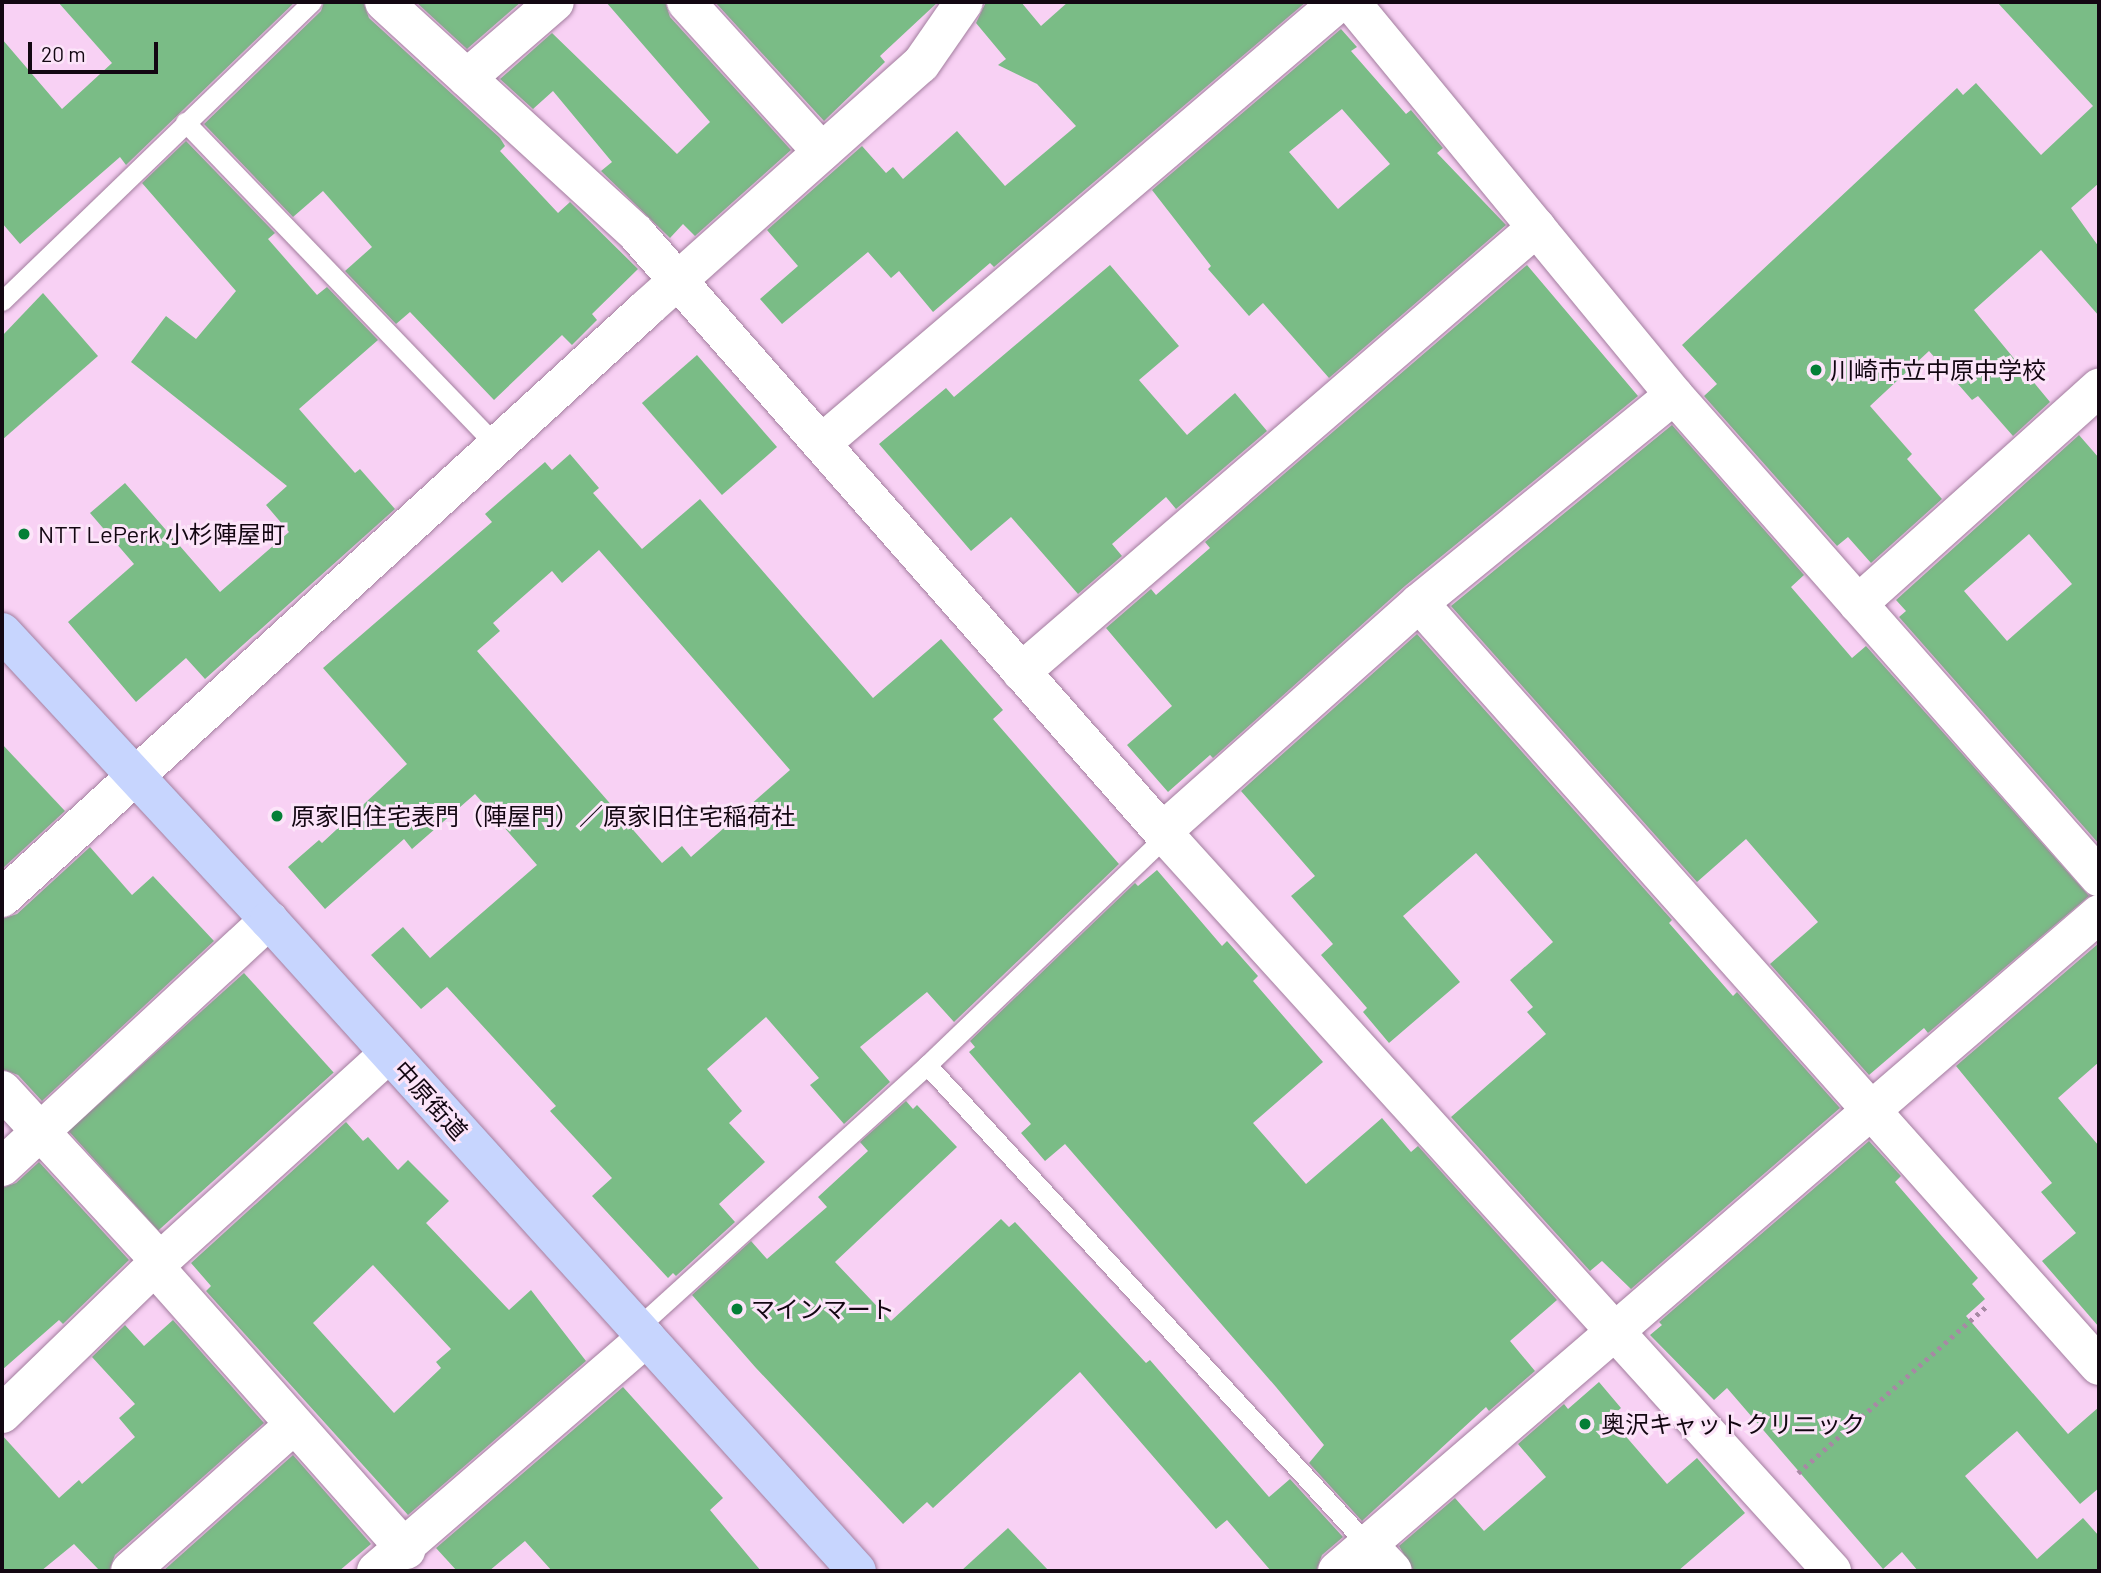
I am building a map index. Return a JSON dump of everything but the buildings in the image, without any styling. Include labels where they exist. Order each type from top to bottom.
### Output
[{"type":"main road","name":"中原街道","points":[[2,632],[269,920],[857,1571]]},
{"type":"street","points":[[384,2],[636,233],[1164,834],[1612,1332],[1832,1571]]},
{"type":"street","points":[[467,78],[555,2]]},
{"type":"street","points":[[686,2],[822,152]]},
{"type":"street","points":[[2,898],[132,775],[678,280],[921,64],[964,2]]},
{"type":"street","points":[[822,443],[1339,2]]},
{"type":"street","points":[[1351,2],[1674,395],[2099,877]]},
{"type":"street","points":[[1021,672],[1537,227]]},
{"type":"street","points":[[1858,604],[2099,388]]},
{"type":"street","points":[[1164,834],[1419,603],[1674,395]]},
{"type":"street","points":[[1419,603],[2099,1366]]},
{"type":"street","points":[[1337,1571],[2099,914]]},
{"type":"street","points":[[2,1167],[269,920]]},
{"type":"street","points":[[2,1414],[157,1263],[389,1053]]},
{"type":"street","points":[[2,1090],[157,1263],[294,1425],[391,1564],[641,1333]]},
{"type":"street","points":[[130,1571],[294,1425]]},
{"type":"street","points":[[1367,1544],[1393,1571]]},
{"type":"lane","points":[[2,301],[312,2]]},
{"type":"lane","points":[[185,122],[496,445]]},
{"type":"lane","points":[[641,1333],[928,1065],[1164,834]]},
{"type":"lane","points":[[928,1065],[1367,1544]]},
{"type":"path","points":[[1766,1500],[1913,1377],[2019,1276]]},
{"type":"place","name":"川崎市立中原中学校","points":[[1816,370]]},
{"type":"place","name":"NTT LePerk 小杉陣屋町","points":[[24,534]]},
{"type":"place","name":"原家旧住宅表門（陣屋門）／原家旧住宅稲荷社","points":[[277,816]]},
{"type":"place","name":"マインマート","points":[[737,1309]]},
{"type":"place","name":"奥沢キャットクリニック","points":[[1585,1424]]}]
